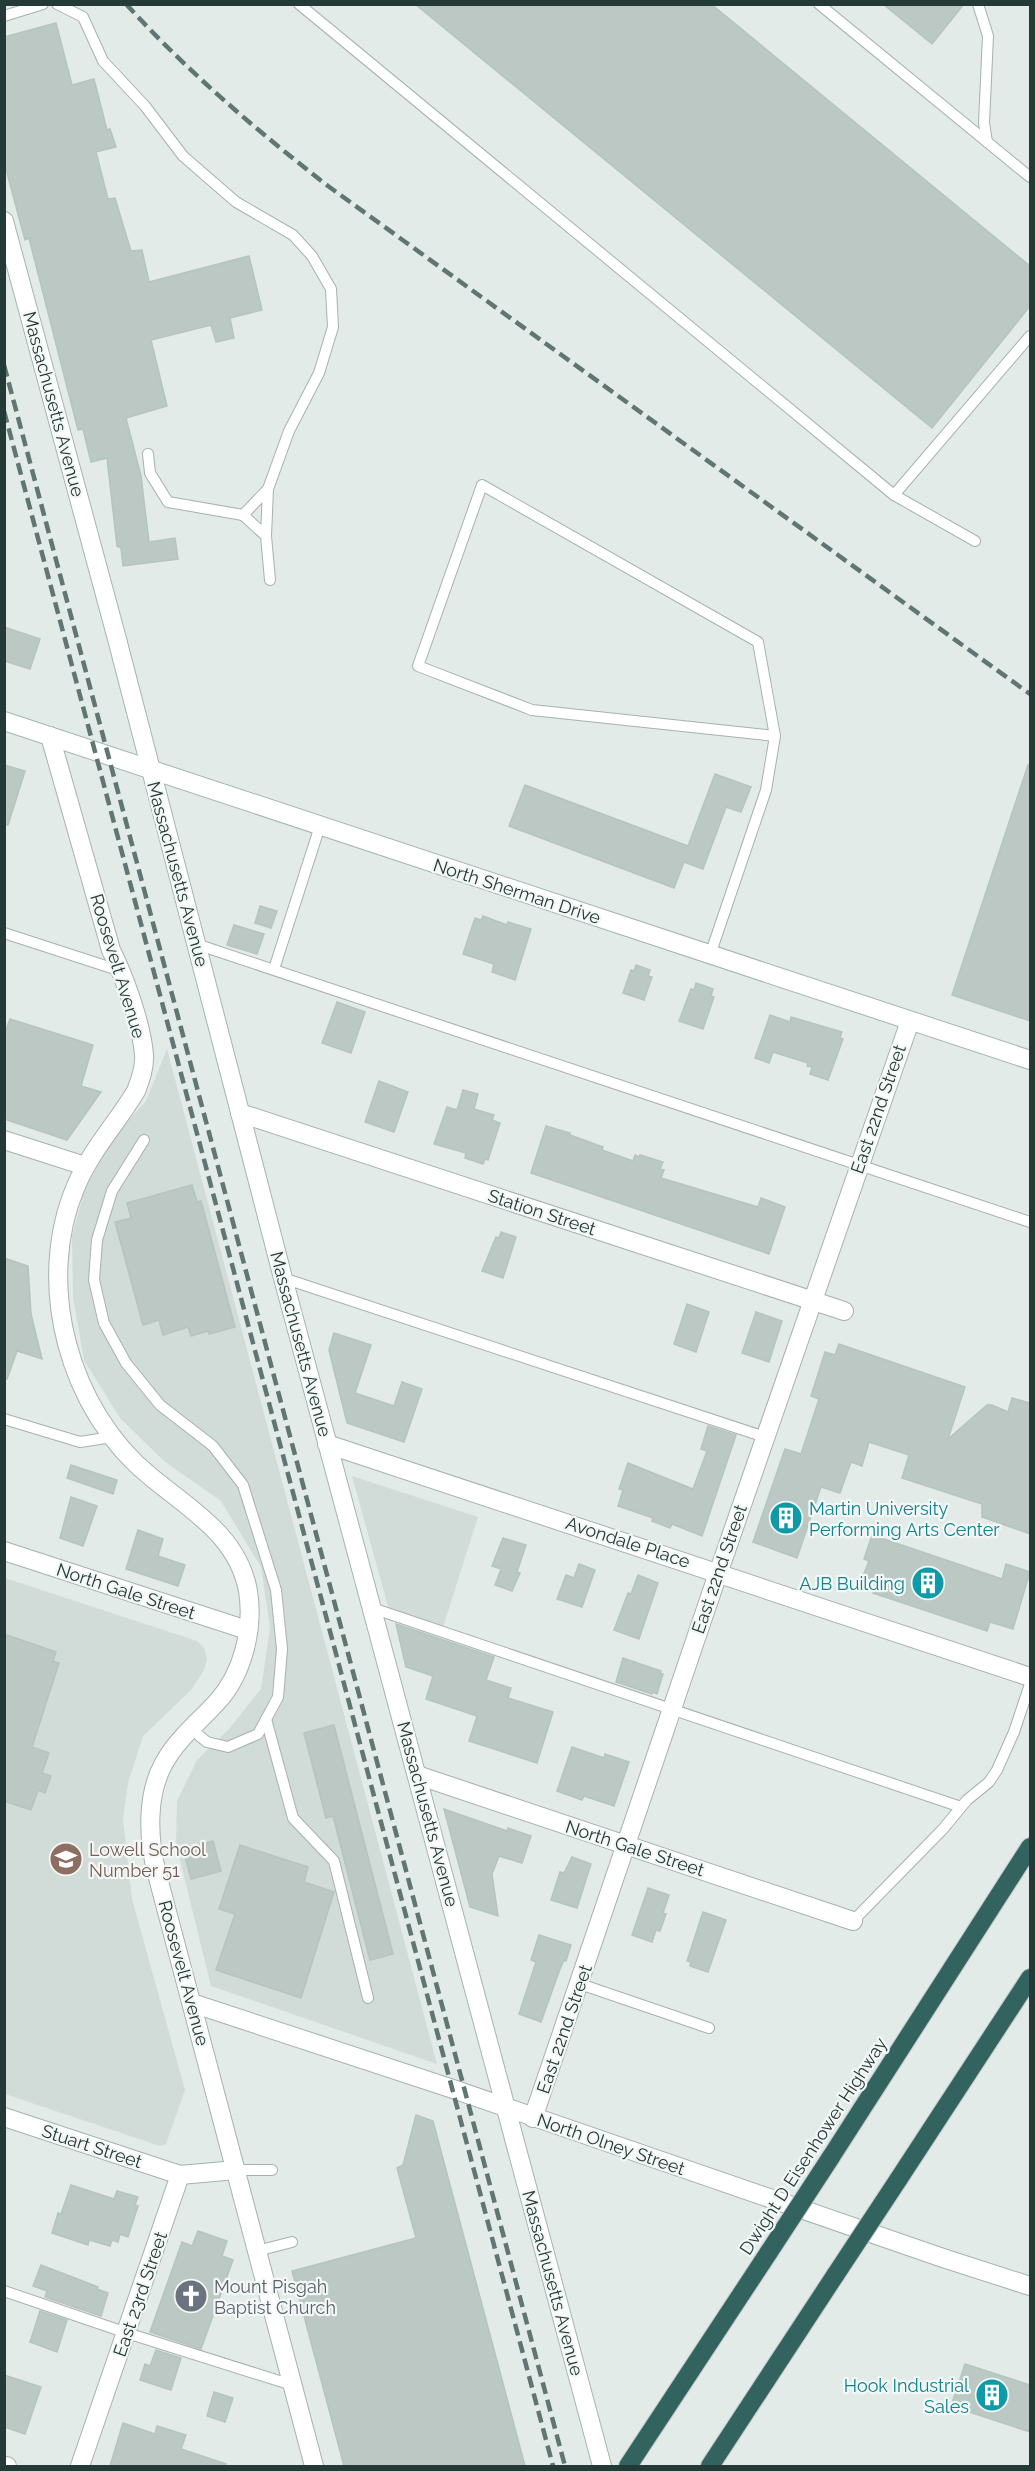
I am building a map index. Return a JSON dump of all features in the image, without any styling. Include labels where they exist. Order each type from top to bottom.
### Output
[{"type":"highway","name":"Dwight D Eisenhower Highway","points":[[628,2466],[831,2157],[1030,1847]]},
{"type":"highway","points":[[710,2466],[1030,1978]]},
{"type":"street","name":"Massachusetts Avenue","points":[[4,221],[327,1444],[602,2466]]},
{"type":"street","name":"North Sherman Drive","points":[[4,722],[1030,1060]]},
{"type":"street","name":"Roosevelt Avenue","points":[[50,736],[111,950],[122,972],[142,1046],[144,1065],[131,1100],[85,1166],[63,1222],[57,1262],[61,1314],[73,1360],[84,1390],[112,1437],[138,1466],[211,1524],[238,1561],[248,1591],[247,1630],[241,1662],[229,1686],[164,1762],[152,1799],[151,1839],[155,1865],[314,2466]]},
{"type":"street","name":"East 22nd Street","points":[[533,2118],[718,1572],[910,1021]]},
{"type":"street","name":"Station Street","points":[[240,1113],[844,1311]]},
{"type":"street","points":[[4,1140],[85,1166]]},
{"type":"street","name":"Avondale Place","points":[[327,1444],[1030,1677]]},
{"type":"street","name":"North Gale Street","points":[[4,1551],[247,1630]]},
{"type":"street","name":"North Gale Street","points":[[417,1775],[853,1921]]},
{"type":"street","name":"North Olney Street","points":[[192,2003],[1030,2286]]},
{"type":"street","name":"Stuart Street","points":[[4,2117],[180,2175]]},
{"type":"street","points":[[180,2175],[236,2170]]},
{"type":"street","name":"East 23rd Street","points":[[80,2466],[180,2175]]},
{"type":"lane","points":[[7,11],[43,4]]},
{"type":"lane","points":[[57,4],[82,18],[103,61],[145,106],[183,156],[236,202],[293,235],[312,256],[331,289],[333,327],[319,373],[289,431],[268,489],[266,536],[270,580]]},
{"type":"lane","points":[[299,4],[894,495],[975,541]]},
{"type":"lane","points":[[819,4],[1030,177]]},
{"type":"lane","points":[[978,4],[988,36],[984,123],[987,142]]},
{"type":"lane","points":[[894,495],[1030,336]]},
{"type":"lane","points":[[148,454],[150,473],[168,502],[243,515],[266,536]]},
{"type":"lane","points":[[710,955],[766,790],[775,736],[758,642],[482,485],[418,666],[532,710],[775,736]]},
{"type":"lane","points":[[243,515],[268,489]]},
{"type":"lane","points":[[274,969],[320,826]]},
{"type":"lane","points":[[4,933],[122,972]]},
{"type":"lane","points":[[196,944],[1030,1222]]},
{"type":"lane","points":[[144,1140],[112,1191],[97,1240],[94,1280],[104,1323],[126,1364],[160,1405],[213,1446],[243,1485],[276,1590],[282,1649],[278,1697],[258,1734],[228,1747],[207,1742],[190,1729]]},
{"type":"lane","points":[[283,1278],[765,1437]]},
{"type":"lane","points":[[4,1419],[80,1442],[112,1437]]},
{"type":"lane","points":[[372,1608],[961,1807]]},
{"type":"lane","points":[[853,1921],[943,1829],[961,1807],[989,1782],[1014,1732],[1030,1684]]},
{"type":"lane","points":[[266,1719],[293,1818],[334,1861],[368,1998]]},
{"type":"lane","points":[[580,1984],[709,2028]]},
{"type":"lane","points":[[236,2170],[272,2170]]},
{"type":"lane","points":[[257,2251],[292,2242]]},
{"type":"lane","points":[[4,2291],[292,2385]]},
{"type":"shaded area","points":[[167,1049],[437,2064],[211,1986],[176,1844],[177,1801],[197,1760],[229,1729],[261,1689],[270,1628],[261,1567],[221,1501],[164,1461],[120,1418],[84,1360],[73,1297],[72,1236],[85,1189],[112,1139],[146,1101]]},
{"type":"shaded area","points":[[352,1476],[478,1517],[443,1627],[389,1610]]},
{"type":"shaded area","name":"Lowell School Number 51","points":[[5,1578],[197,1641],[204,1648],[207,1659],[204,1670],[191,1690],[143,1736],[128,1783],[123,1819],[132,1899],[185,2090],[166,2144],[160,2146],[5,2094]]},
{"type":"building","points":[[415,4],[711,4],[1030,266],[1030,306],[932,428]]},
{"type":"building","points":[[883,4],[964,4],[932,44]]},
{"type":"building","points":[[56,23],[72,85],[94,79],[107,130],[110,129],[116,147],[96,152],[108,199],[115,198],[131,251],[142,250],[149,282],[249,256],[262,310],[230,318],[234,338],[216,342],[211,325],[151,340],[167,406],[126,418],[141,476],[149,542],[175,538],[178,559],[123,566],[121,548],[117,546],[107,458],[91,462],[83,429],[78,430],[29,238],[25,240],[4,162],[4,37]]},
{"type":"building","points":[[4,627],[40,639],[30,669],[4,661]]},
{"type":"building","points":[[4,765],[25,771],[8,825],[4,824]]},
{"type":"building","points":[[1028,765],[1030,765],[1030,1021],[952,995]]},
{"type":"building","points":[[715,774],[751,787],[741,812],[726,807],[703,869],[684,862],[674,888],[509,826],[525,785],[688,846]]},
{"type":"building","points":[[260,906],[277,911],[271,928],[255,923]]},
{"type":"building","points":[[483,916],[507,925],[508,922],[531,929],[515,980],[492,972],[494,964],[463,954],[475,918],[481,920]]},
{"type":"building","points":[[234,925],[264,934],[257,954],[227,945]]},
{"type":"building","points":[[636,965],[650,970],[648,976],[652,977],[644,1000],[623,993],[631,970],[634,971]]},
{"type":"building","points":[[696,983],[713,989],[711,996],[714,997],[703,1029],[679,1021],[691,989],[694,990]]},
{"type":"building","points":[[337,1002],[365,1012],[351,1053],[322,1043]]},
{"type":"building","points":[[770,1015],[790,1022],[791,1017],[842,1032],[840,1038],[843,1039],[828,1080],[810,1074],[812,1067],[807,1066],[808,1063],[773,1052],[769,1063],[755,1058]]},
{"type":"building","points":[[10,1019],[93,1045],[81,1086],[101,1092],[67,1140],[4,1119],[4,1035]]},
{"type":"building","points":[[379,1081],[408,1092],[394,1132],[365,1122]]},
{"type":"building","points":[[463,1090],[478,1094],[474,1109],[494,1115],[492,1120],[500,1123],[488,1160],[485,1159],[483,1164],[465,1158],[466,1153],[434,1144],[447,1107],[457,1110]]},
{"type":"building","points":[[546,1126],[570,1133],[570,1135],[603,1147],[602,1150],[633,1161],[635,1155],[639,1157],[640,1155],[663,1162],[660,1169],[664,1170],[661,1178],[758,1207],[761,1198],[785,1207],[769,1254],[531,1173]]},
{"type":"building","points":[[192,1185],[197,1202],[201,1201],[235,1327],[191,1336],[188,1327],[163,1335],[159,1320],[143,1325],[115,1222],[131,1218],[127,1203]]},
{"type":"building","points":[[501,1232],[516,1237],[503,1278],[482,1271],[496,1237],[499,1238]]},
{"type":"building","points":[[4,1258],[28,1266],[31,1314],[42,1359],[17,1351],[7,1379],[4,1378]]},
{"type":"building","points":[[687,1304],[709,1312],[696,1352],[674,1344]]},
{"type":"building","points":[[756,1312],[782,1321],[769,1362],[742,1353]]},
{"type":"building","points":[[334,1333],[371,1345],[355,1393],[394,1406],[402,1382],[422,1389],[404,1442],[347,1423],[329,1350]]},
{"type":"building","points":[[839,1344],[965,1387],[948,1439],[987,1405],[1008,1412],[1012,1398],[1030,1403],[1030,1534],[982,1517],[982,1504],[902,1478],[909,1455],[869,1442],[862,1466],[851,1462],[840,1493],[821,1487],[797,1558],[753,1542],[785,1449],[801,1454],[819,1399],[811,1396],[825,1352],[835,1355]]},
{"type":"building","points":[[708,1426],[736,1435],[702,1536],[672,1524],[670,1528],[652,1521],[653,1518],[618,1506],[623,1490],[619,1489],[628,1463],[693,1489],[707,1451],[701,1449]]},
{"type":"building","points":[[71,1465],[117,1480],[113,1494],[67,1478]]},
{"type":"building","points":[[71,1497],[97,1506],[83,1546],[60,1538]]},
{"type":"building","points":[[138,1530],[163,1539],[158,1556],[185,1565],[178,1586],[126,1569]]},
{"type":"building","name":"AJB Building","points":[[872,1535],[1002,1579],[1006,1564],[1030,1572],[1013,1629],[990,1622],[987,1631],[873,1593],[877,1581],[863,1576],[869,1561],[864,1559]]},
{"type":"building","points":[[503,1538],[526,1545],[517,1572],[520,1573],[512,1591],[495,1585],[501,1569],[492,1566]]},
{"type":"building","points":[[579,1564],[595,1570],[582,1607],[557,1599],[566,1575],[574,1578]]},
{"type":"building","points":[[638,1575],[658,1583],[639,1639],[614,1630],[628,1593],[631,1594]]},
{"type":"building","points":[[396,1624],[494,1657],[486,1680],[511,1688],[508,1698],[553,1712],[537,1763],[469,1741],[477,1716],[426,1699],[433,1676],[406,1667]]},
{"type":"building","points":[[7,1635],[56,1652],[53,1661],[59,1663],[32,1747],[49,1753],[42,1773],[51,1776],[45,1793],[38,1790],[31,1810],[4,1801],[4,1643]]},
{"type":"building","points":[[623,1658],[661,1671],[660,1673],[663,1674],[657,1694],[616,1682]]},
{"type":"building","points":[[334,1725],[393,1954],[370,1960],[333,1816],[326,1818],[304,1733]]},
{"type":"building","points":[[572,1747],[604,1758],[605,1754],[629,1762],[614,1806],[584,1796],[582,1800],[557,1791]]},
{"type":"building","points":[[444,1809],[507,1831],[508,1828],[531,1836],[522,1863],[499,1856],[492,1874],[498,1916],[470,1907]]},
{"type":"building","points":[[213,1841],[221,1871],[191,1879],[183,1849]]},
{"type":"building","points":[[240,1845],[308,1867],[304,1882],[334,1892],[301,1998],[216,1970],[235,1914],[219,1909]]},
{"type":"building","points":[[572,1857],[591,1864],[577,1908],[551,1900],[560,1872],[564,1873]]},
{"type":"building","points":[[648,1888],[669,1895],[660,1931],[656,1930],[652,1942],[632,1935]]},
{"type":"building","points":[[703,1912],[726,1920],[708,1972],[690,1966],[691,1962],[687,1961]]},
{"type":"building","points":[[539,1935],[571,1945],[541,2022],[519,2014],[536,1962],[531,1960]]},
{"type":"building","points":[[416,2115],[433,2121],[525,2466],[344,2466],[292,2271],[416,2238],[397,2168],[403,2165]]},
{"type":"building","points":[[71,2185],[114,2199],[117,2191],[138,2197],[135,2205],[138,2206],[128,2237],[120,2234],[118,2242],[112,2240],[110,2246],[89,2240],[88,2245],[52,2233]]},
{"type":"building","name":"Mount Pisgah Baptist Church","points":[[198,2231],[227,2241],[222,2256],[233,2260],[201,2349],[150,2332],[182,2242],[192,2246]]},
{"type":"building","points":[[41,2265],[108,2293],[101,2316],[45,2297],[47,2291],[33,2286]]},
{"type":"building","points":[[40,2311],[67,2320],[57,2352],[30,2342]]},
{"type":"building","points":[[156,2350],[181,2358],[171,2390],[140,2380],[145,2364],[150,2366]]},
{"type":"building","name":"Hook Industrial Sales","points":[[965,2364],[1030,2385],[1030,2432],[951,2406]]},
{"type":"building","points":[[4,2375],[41,2387],[25,2434],[4,2427]]},
{"type":"building","points":[[214,2392],[233,2398],[225,2422],[207,2416]]},
{"type":"building","points":[[123,2423],[155,2434],[157,2426],[186,2435],[181,2449],[226,2464],[225,2466],[110,2466]]},
{"type":"railway","points":[[126,4],[223,100],[328,186],[1030,694]]},
{"type":"railway","points":[[4,365],[565,2466]]},
{"type":"railway","points":[[4,411],[553,2466]]},
{"type":"place","name":"Martin University Performing Arts Center","points":[[786,1518]]},
{"type":"place","name":"AJB Building","points":[[928,1583]]},
{"type":"place","name":"Lowell School Number 51","points":[[66,1859]]},
{"type":"place","name":"Mount Pisgah Baptist Church","points":[[191,2296]]},
{"type":"place","name":"Hook Industrial Sales","points":[[992,2395]]}]
